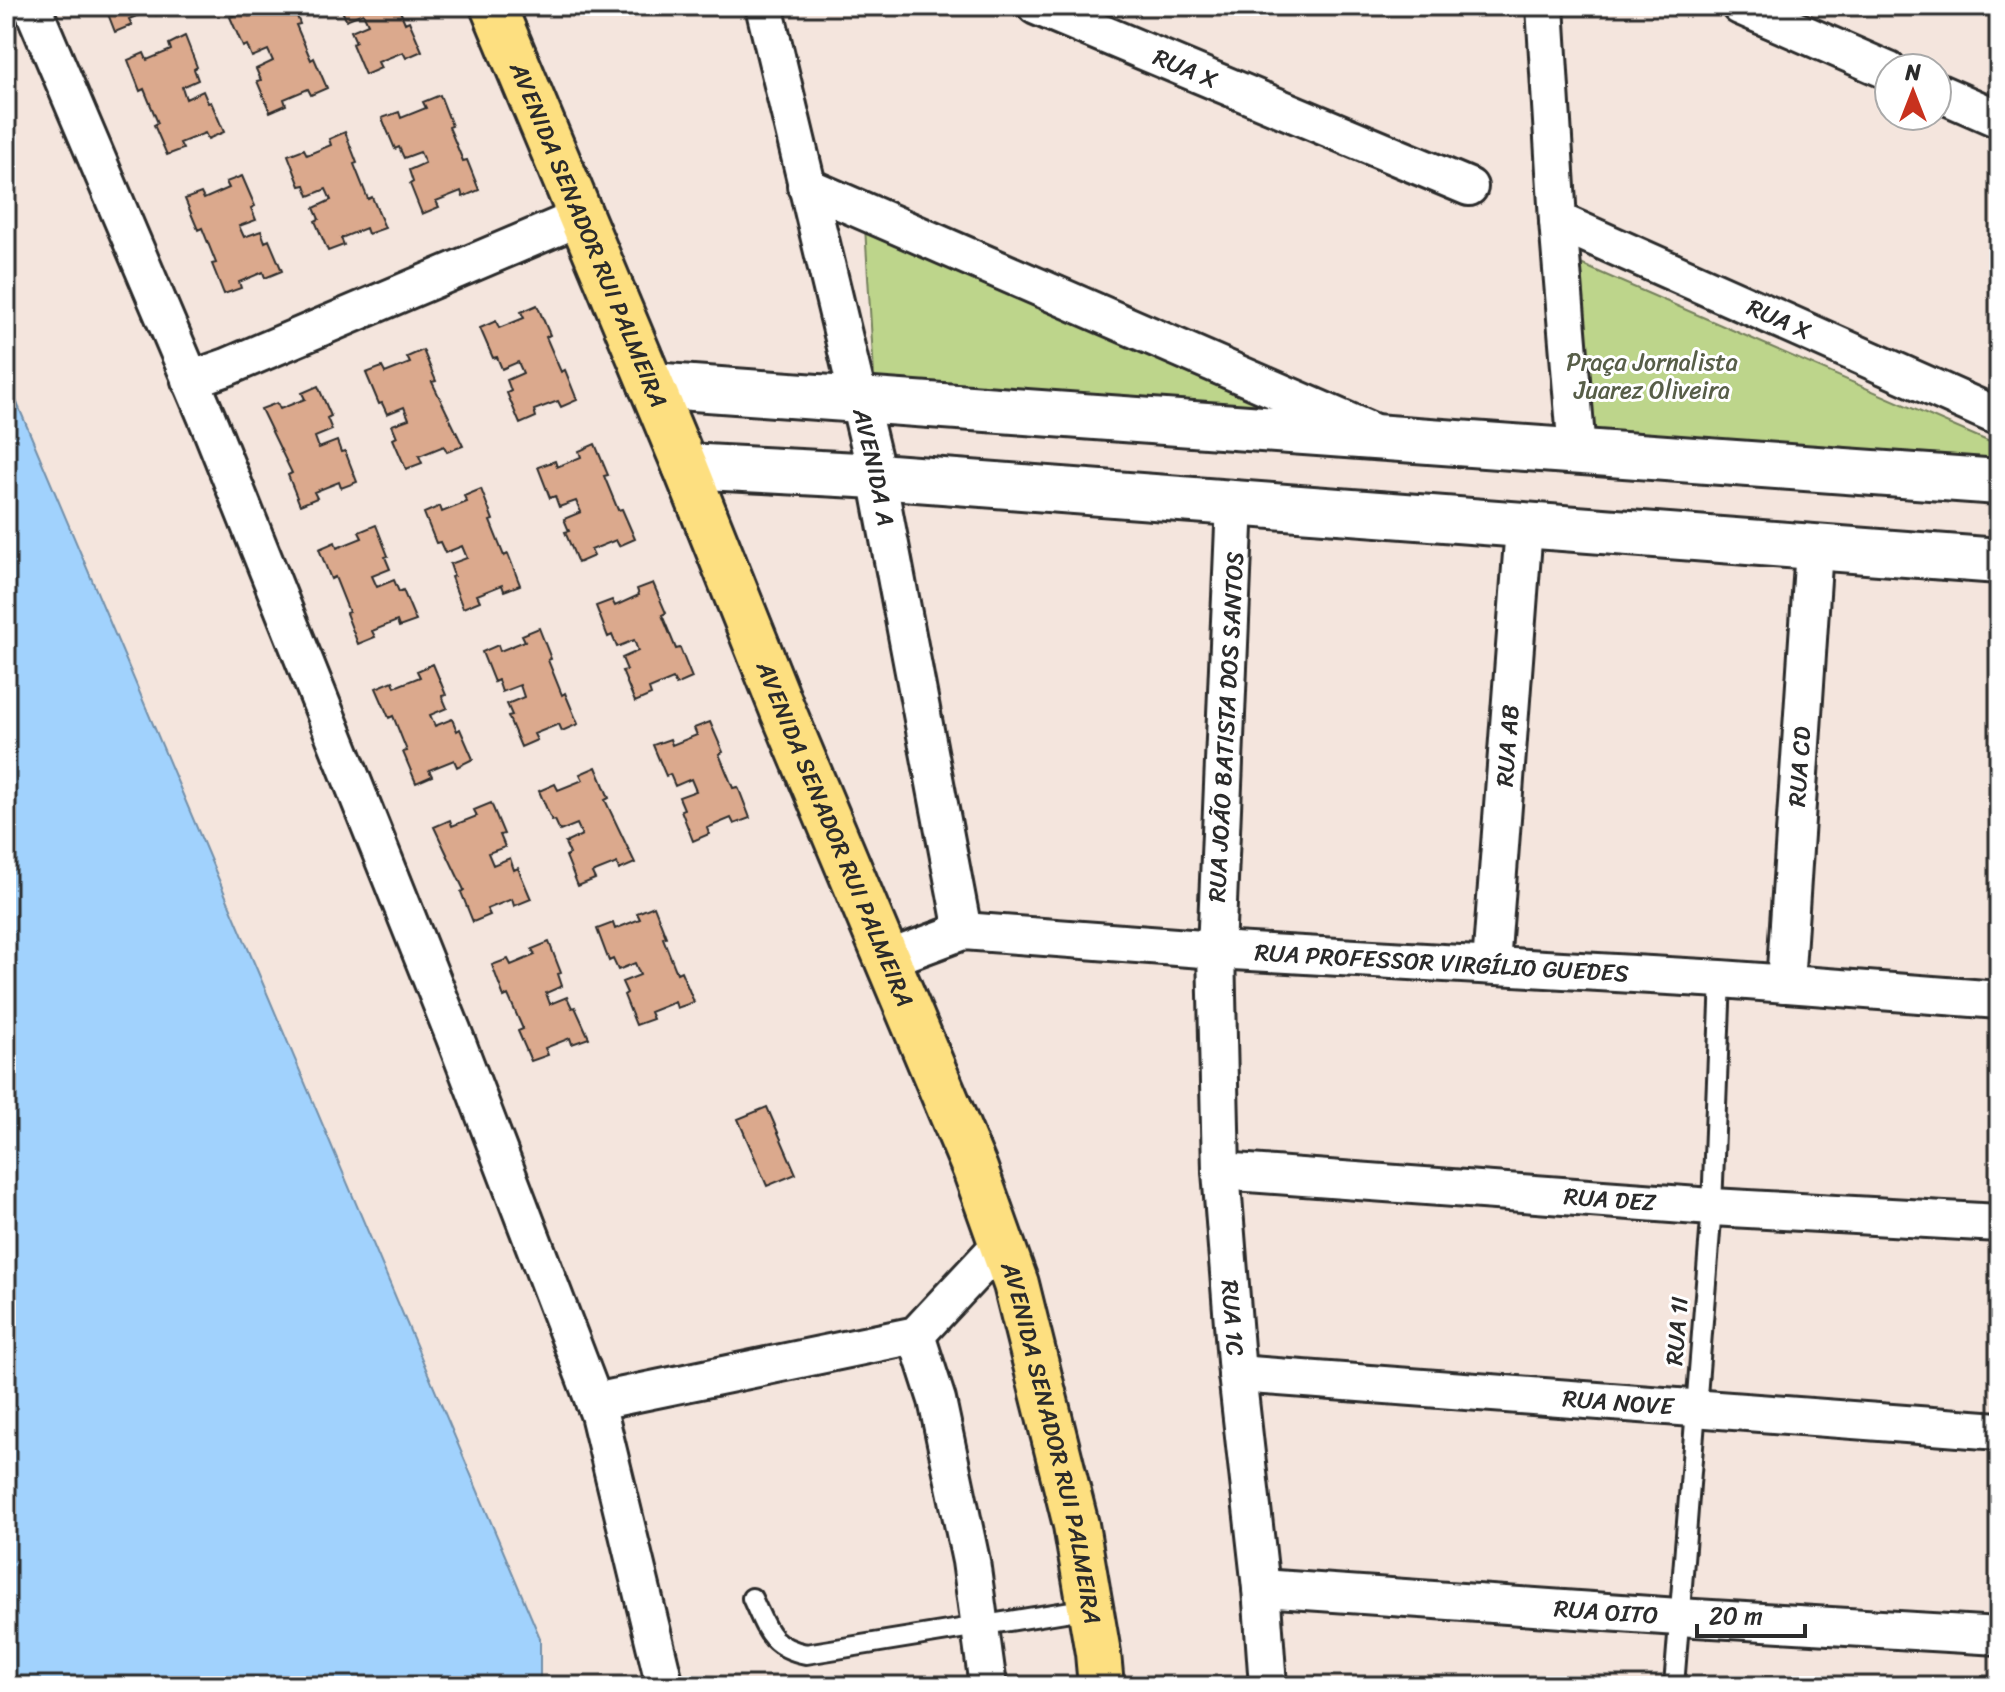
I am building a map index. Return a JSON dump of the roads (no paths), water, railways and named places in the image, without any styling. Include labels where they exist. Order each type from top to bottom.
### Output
[{"type":"main road","name":"AVENIDA SENADOR RUI PALMEIRA","points":[[493,6],[975,1169],[1016,1284],[1076,1525],[1101,1686]]},
{"type":"street","points":[[32,6],[190,380],[443,1006],[594,1402],[665,1686]]},
{"type":"street","name":"AVENIDA A","points":[[764,6],[877,476],[963,931]]},
{"type":"street","name":"RUA X","points":[[1036,6],[1469,187]]},
{"type":"street","points":[[1545,6],[1558,221],[1577,452]]},
{"type":"street","points":[[1740,6],[1873,64]]},
{"type":"street","points":[[1953,99],[1999,119]]},
{"type":"street","points":[[806,186],[1390,439]]},
{"type":"street","points":[[190,380],[581,217]]},
{"type":"street","name":"RUA X","points":[[1558,221],[1999,417]]},
{"type":"street","points":[[651,385],[1999,482]]},
{"type":"street","points":[[685,466],[877,476],[1999,561]]},
{"type":"street","name":"RUA JOÃO BATISTA DOS SANTOS","points":[[1216,950],[1235,503]]},
{"type":"street","name":"RUA AB","points":[[1491,965],[1524,527]]},
{"type":"street","name":"RUA CD","points":[[1785,984],[1814,549]]},
{"type":"street","name":"RUA PROFESSOR VIRGÍLIO GUEDES","points":[[888,959],[963,931],[1216,950],[1721,979],[1999,1000]]},
{"type":"street","name":"RUA 1C","points":[[1216,950],[1221,1171],[1237,1374],[1261,1588],[1268,1686]]},
{"type":"street","name":"RUA DEZ","points":[[1221,1171],[1712,1207],[1999,1223]]},
{"type":"street","points":[[594,1402],[916,1335],[1001,1244]]},
{"type":"street","points":[[916,1335],[937,1400],[971,1561],[988,1686]]},
{"type":"street","name":"RUA NOVE","points":[[1237,1374],[1999,1431]]},
{"type":"street","name":"RUA OITO","points":[[1261,1588],[1999,1636]]},
{"type":"lane","name":"RUA 1I","points":[[1674,1686],[1712,1207],[1721,979]]},
{"type":"lane","points":[[752,1598],[770,1637],[786,1650],[806,1654],[1090,1608]]},
{"type":"water","points":[[6,377],[540,1638],[540,1686],[6,1686]]},
{"type":"park label","name":"Praça Jornalista Juarez Oliveira","points":[[1652,376]]}]
